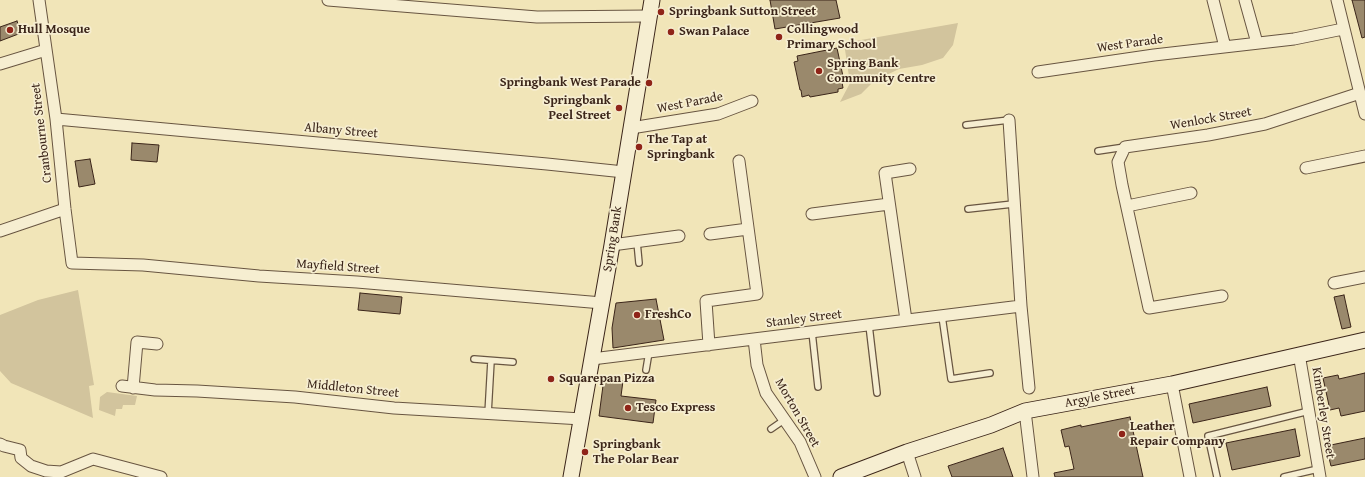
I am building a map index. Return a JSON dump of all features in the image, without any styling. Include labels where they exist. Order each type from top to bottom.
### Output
[{"type":"street","name":"Cranbourne Street","points":[[39,0],[56,119],[72,263]]},
{"type":"street","points":[[328,0],[537,17],[650,16]]},
{"type":"street","name":"Spring Bank","points":[[571,477],[612,245],[652,0]]},
{"type":"street","points":[[1212,0],[1225,47]]},
{"type":"street","points":[[1245,0],[1257,43]]},
{"type":"street","points":[[1337,0],[1365,114]]},
{"type":"street","name":"West Parade","points":[[1038,72],[1154,55],[1294,39],[1343,29]]},
{"type":"street","points":[[0,64],[46,50]]},
{"type":"street","name":"Wenlock Street","points":[[1125,147],[1208,135],[1265,124],[1362,99]]},
{"type":"street","name":"West Parade","points":[[631,128],[718,114],[752,101]]},
{"type":"street","name":"Albany Street","points":[[56,119],[624,172]]},
{"type":"street","points":[[1009,120],[1013,204],[1029,388]]},
{"type":"street","points":[[1125,147],[1118,162],[1149,308],[1222,296]]},
{"type":"street","points":[[1306,168],[1365,156]]},
{"type":"street","points":[[709,345],[706,301],[757,294],[739,161]]},
{"type":"street","points":[[906,320],[885,173],[910,169]]},
{"type":"street","points":[[1127,206],[1191,193]]},
{"type":"street","points":[[812,214],[889,204]]},
{"type":"street","points":[[0,231],[65,209]]},
{"type":"street","points":[[710,234],[748,229]]},
{"type":"street","points":[[612,245],[680,236]]},
{"type":"street","name":"Mayfield Street","points":[[72,263],[143,265],[259,276],[357,282],[602,303]]},
{"type":"street","points":[[1334,283],[1365,277]]},
{"type":"street","name":"Stanley Street","points":[[592,359],[1021,306]]},
{"type":"street","name":"Morton Street","points":[[754,339],[757,365],[766,393],[800,442],[815,477]]},
{"type":"street","name":"Argyle Street","points":[[841,477],[907,452],[1025,411],[1172,384],[1365,340]]},
{"type":"street","name":"Middleton Street","points":[[157,344],[137,342],[127,387],[155,390],[295,397],[394,408],[582,419]]},
{"type":"street","name":"Kimberley Street","points":[[1299,354],[1319,473]]},
{"type":"street","points":[[1172,384],[1190,477]]},
{"type":"street","points":[[1025,411],[1033,477]]},
{"type":"street","points":[[0,444],[20,450],[21,458],[31,466],[46,471],[61,472],[93,459],[161,477]]},
{"type":"street","points":[[907,452],[915,477]]},
{"type":"lane","points":[[966,125],[1009,120]]},
{"type":"lane","points":[[1098,151],[1125,147]]},
{"type":"lane","points":[[968,209],[1013,204]]},
{"type":"lane","points":[[637,242],[639,263]]},
{"type":"lane","points":[[942,316],[951,379],[990,373]]},
{"type":"lane","points":[[869,325],[876,393]]},
{"type":"lane","points":[[812,332],[818,387]]},
{"type":"lane","points":[[646,370],[648,352]]},
{"type":"lane","points":[[474,359],[513,362]]},
{"type":"lane","points":[[488,414],[491,361]]},
{"type":"lane","points":[[1217,477],[1208,436],[1309,411]]},
{"type":"lane","points":[[770,429],[784,420]]},
{"type":"lane","points":[[1284,477],[1319,473]]},
{"type":"shaded area","points":[[958,23],[953,45],[943,58],[922,65],[899,69],[874,81],[861,94],[840,102],[850,83],[844,43]]},
{"type":"shaded area","points":[[78,290],[94,385],[89,386],[93,418],[11,383],[0,371],[0,315],[38,300]]},
{"type":"shaded area","points":[[107,392],[137,396],[135,405],[123,405],[122,409],[116,409],[115,416],[99,410],[100,397]]},
{"type":"building","name":"Collingwood Primary School","points":[[770,0],[836,0],[840,18],[775,29]]},
{"type":"building","points":[[1352,0],[1365,0],[1365,37],[1362,38]]},
{"type":"building","name":"Hull Mosque","points":[[17,21],[21,33],[0,41],[0,27]]},
{"type":"building","name":"Spring Bank Community Centre","points":[[837,48],[844,81],[842,82],[843,88],[838,89],[838,92],[802,97],[794,62],[798,61],[797,56]]},
{"type":"building","points":[[132,143],[159,145],[157,162],[131,160]]},
{"type":"building","points":[[90,159],[95,184],[79,187],[75,161]]},
{"type":"building","points":[[360,293],[402,297],[400,314],[358,310]]},
{"type":"building","points":[[1344,295],[1351,327],[1342,329],[1334,297]]},
{"type":"building","name":"FreshCo","points":[[656,299],[664,340],[613,348],[612,328],[616,303]]},
{"type":"building","points":[[1365,373],[1365,411],[1341,416],[1339,408],[1330,410],[1323,378],[1338,375],[1339,379]]},
{"type":"building","name":"Tesco Express","points":[[604,378],[623,381],[621,396],[656,400],[653,423],[599,416]]},
{"type":"building","points":[[1267,387],[1271,406],[1193,423],[1189,404]]},
{"type":"building","points":[[1130,417],[1143,477],[1055,477],[1054,473],[1074,469],[1069,446],[1065,447],[1061,430],[1081,425],[1081,427]]},
{"type":"building","points":[[1295,429],[1300,456],[1232,470],[1226,443]]},
{"type":"building","points":[[1365,438],[1365,459],[1331,466],[1326,446]]},
{"type":"building","points":[[1003,448],[1013,477],[952,477],[948,466]]},
{"type":"place","name":"Springbank Sutton Street","points":[[661,12]]},
{"type":"place","name":"Hull Mosque","points":[[10,30]]},
{"type":"place","name":"Swan Palace","points":[[671,32]]},
{"type":"place","name":"Collingwood Primary School","points":[[779,37]]},
{"type":"place","name":"Spring Bank Community Centre","points":[[819,71]]},
{"type":"place","name":"Springbank West Parade","points":[[649,83]]},
{"type":"place","name":"Springbank Peel Street","points":[[619,108]]},
{"type":"place","name":"The Tap at Springbank","points":[[639,147]]},
{"type":"place","name":"FreshCo","points":[[637,315]]},
{"type":"place","name":"Squarepan Pizza","points":[[551,379]]},
{"type":"place","name":"Tesco Express","points":[[628,408]]},
{"type":"place","name":"Leather Repair Company","points":[[1122,434]]},
{"type":"place","name":"Springbank The Polar Bear","points":[[585,452]]}]
